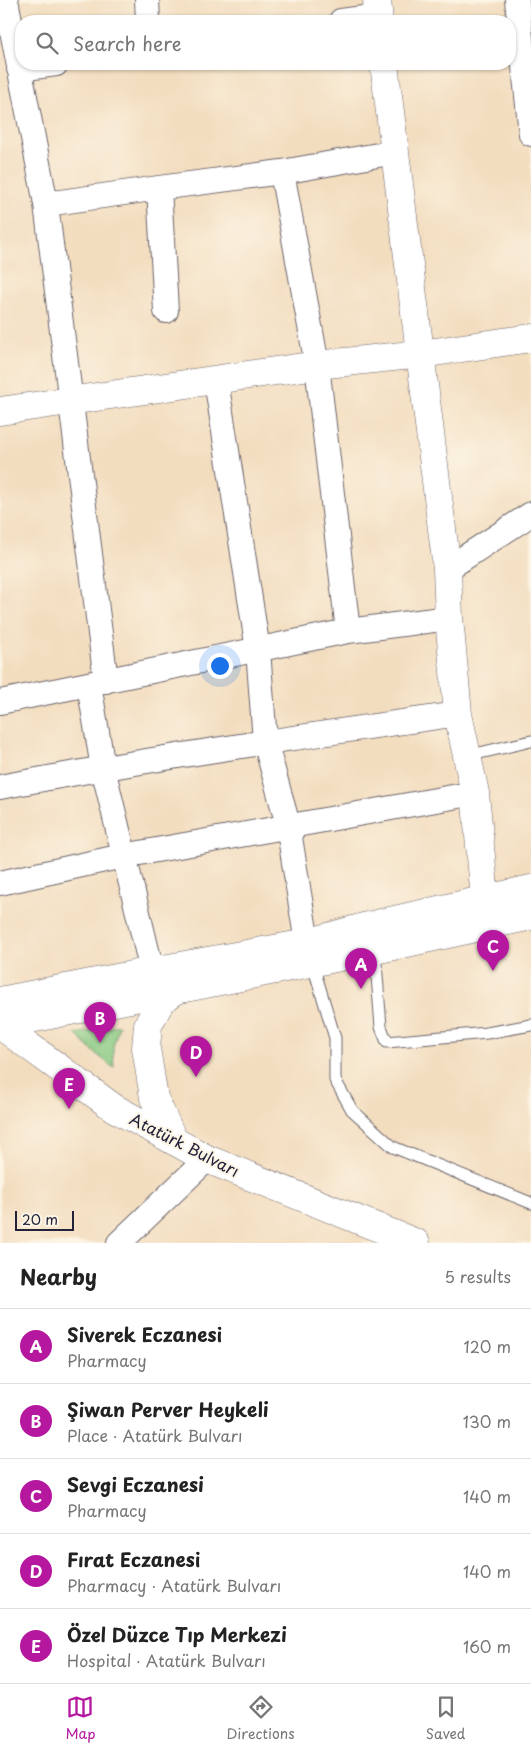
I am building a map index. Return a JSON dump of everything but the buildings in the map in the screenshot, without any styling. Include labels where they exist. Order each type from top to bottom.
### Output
[{"type":"main road","points":[[385,70],[447,569],[449,618],[458,714],[475,793],[485,899]]},
{"type":"main road","points":[[0,411],[317,365],[421,354],[531,338]]},
{"type":"main road","points":[[0,1025],[176,990],[370,938],[485,899],[531,889]]},
{"type":"main road","points":[[370,938],[531,916]]},
{"type":"main road","points":[[0,1001],[152,971],[309,953]]},
{"type":"main road","points":[[174,1141],[154,1098],[146,1048],[148,1025],[161,1002],[176,990]]},
{"type":"main road","name":"Atatürk Bulvarı","points":[[0,1025],[114,1108],[207,1159],[416,1243]]},
{"type":"street","points":[[6,0],[15,52]]},
{"type":"street","points":[[147,0],[148,15]]},
{"type":"street","points":[[517,0],[531,134]]},
{"type":"street","points":[[365,15],[378,12]]},
{"type":"street","points":[[18,70],[46,204],[70,401],[98,682],[104,768],[123,856],[152,971]]},
{"type":"street","points":[[46,204],[282,172],[395,152]]},
{"type":"street","points":[[282,172],[317,365],[348,631]]},
{"type":"street","points":[[158,188],[166,311]]},
{"type":"street","points":[[216,380],[258,650],[266,741],[288,825],[309,953]]},
{"type":"street","points":[[447,569],[531,514]]},
{"type":"street","points":[[0,702],[348,631],[449,618]]},
{"type":"street","points":[[0,787],[266,741],[458,714]]},
{"type":"street","points":[[0,883],[123,856],[475,793]]},
{"type":"street","points":[[119,1243],[207,1159]]},
{"type":"lane","points":[[467,756],[531,741]]},
{"type":"lane","points":[[370,938],[381,1028],[387,1042],[487,1034],[531,1025]]},
{"type":"lane","points":[[309,953],[335,1038],[335,1080],[352,1110],[394,1147],[531,1203]]},
{"type":"green space","points":[[119,1025],[113,1047],[114,1068],[75,1034]]},
{"type":"place","name":"Sevgi Eczanesi","points":[[493,971]]},
{"type":"place","name":"Siverek Eczanesi","points":[[361,989]]},
{"type":"place","name":"Şiwan Perver Heykeli","points":[[100,1043]]},
{"type":"place","name":"Fırat Eczanesi","points":[[196,1077]]},
{"type":"place","name":"Özel Düzce Tıp Merkezi","points":[[69,1109]]}]
